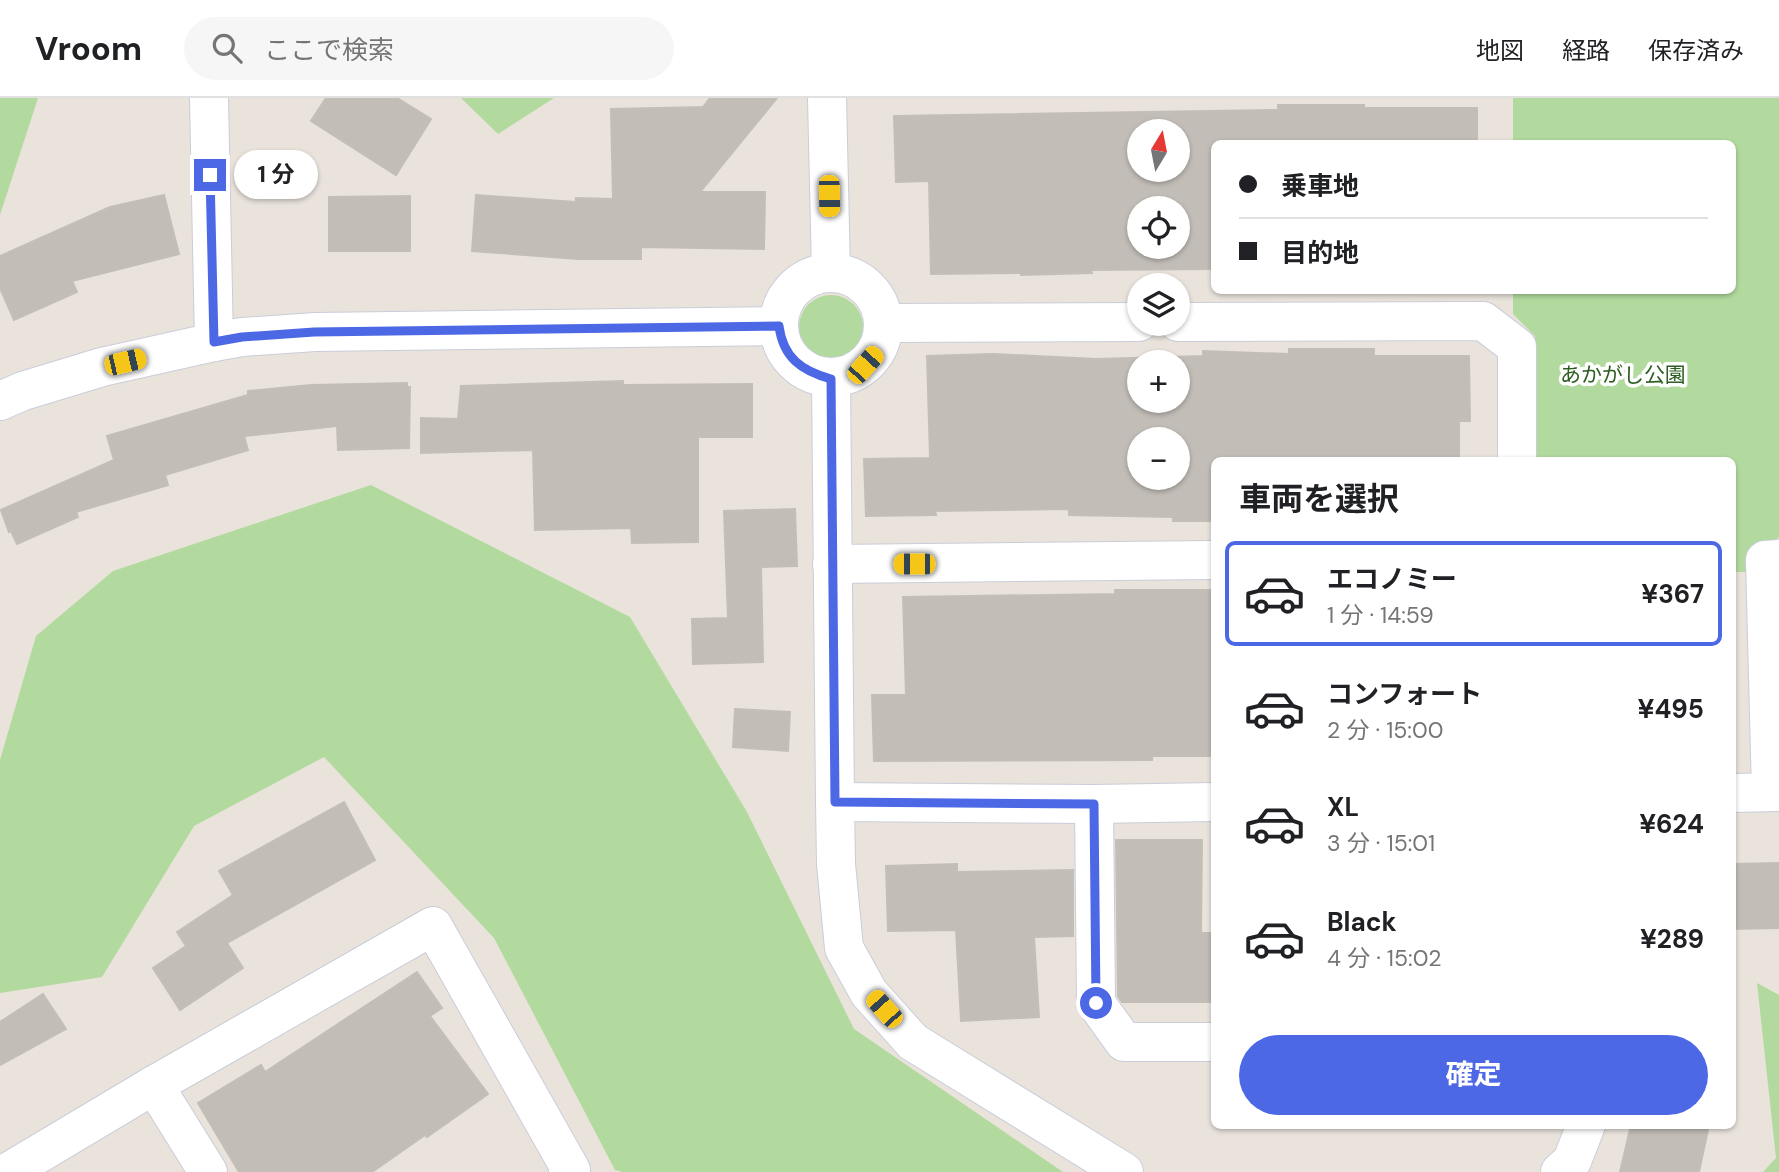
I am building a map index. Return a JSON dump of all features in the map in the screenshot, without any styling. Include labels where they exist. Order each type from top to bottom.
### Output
[{"type":"street","points":[[209,98],[214,342]]},
{"type":"street","points":[[827,98],[831,272]]},
{"type":"street","points":[[831,272],[845,274],[872,292],[884,323],[882,338],[865,365],[831,379],[808,371],[796,363],[786,352],[779,326],[781,309],[793,289],[813,276],[831,272]]},
{"type":"street","points":[[1190,322],[1483,321],[1517,347],[1517,457]]},
{"type":"street","points":[[884,323],[1127,322]]},
{"type":"street","points":[[2,394],[102,367],[242,337],[314,332],[779,326]]},
{"type":"street","points":[[831,379],[836,864],[844,948],[869,993],[913,1042],[1124,1172]]},
{"type":"street","points":[[1736,793],[1775,792],[1765,560],[1779,559]]},
{"type":"street","points":[[832,564],[1211,560]]},
{"type":"street","points":[[835,802],[1211,802]]},
{"type":"street","points":[[1094,804],[1096,1003],[1124,1042],[1211,1042]]},
{"type":"street","points":[[8,1172],[154,1085],[433,926],[571,1170],[568,1172]]},
{"type":"street","points":[[154,1085],[208,1172]]},
{"type":"street","points":[[1560,1172],[1572,1161],[1584,1129]]},
{"type":"green space","points":[[0,98],[38,98],[0,215]]},
{"type":"green space","points":[[461,98],[554,98],[498,134]]},
{"type":"green space","name":"あかがし公園","points":[[1513,98],[1779,98],[1779,537],[1747,572],[1736,572],[1736,457],[1536,457],[1535,336],[1513,314],[1513,294],[1736,294],[1736,140],[1513,140]]},
{"type":"green space","points":[[825,295],[837,295],[854,304],[861,315],[861,339],[854,350],[837,359],[825,359],[813,354],[804,345],[799,333],[799,321],[804,309],[813,300]]},
{"type":"green space","points":[[371,485],[630,617],[747,812],[854,1029],[1063,1172],[615,1170],[494,938],[324,757],[194,826],[102,977],[0,993],[0,760],[36,636],[113,571]]},
{"type":"green space","points":[[1757,983],[1779,995],[1779,1172],[1763,1172],[1776,1158]]},
{"type":"building","points":[[326,98],[397,98],[431,119],[396,175],[311,121]]},
{"type":"building","points":[[710,98],[777,98],[700,192],[765,192],[764,249],[641,247],[641,259],[578,259],[472,251],[476,195],[576,202],[576,198],[613,199],[611,109],[703,107]]},
{"type":"building","points":[[1278,105],[1477,108],[1477,140],[1211,140],[1211,269],[1091,270],[1092,273],[1021,275],[931,274],[929,181],[896,182],[894,116],[1278,110]]},
{"type":"building","points":[[164,195],[179,254],[72,281],[77,292],[14,320],[0,288],[0,256],[110,207]]},
{"type":"building","points":[[410,196],[410,251],[329,251],[329,197]]},
{"type":"building","points":[[1289,349],[1374,349],[1374,356],[1469,356],[1470,421],[1459,421],[1459,457],[1211,457],[1211,521],[1173,521],[1173,517],[1069,515],[1069,509],[935,511],[936,515],[866,516],[864,459],[930,458],[927,356],[993,354],[1127,358],[1127,413],[1190,413],[1190,356],[1203,356],[1203,351],[1289,354]]},
{"type":"building","points":[[623,381],[623,385],[752,384],[752,437],[698,437],[698,542],[632,543],[631,528],[535,530],[533,450],[421,453],[421,418],[458,419],[461,386]]},
{"type":"building","points":[[407,383],[407,387],[410,387],[409,448],[338,450],[337,426],[244,436],[248,450],[165,475],[168,485],[76,512],[78,517],[17,544],[11,531],[9,532],[1,510],[114,460],[107,436],[248,395],[248,391],[311,385]]},
{"type":"building","points":[[795,509],[797,566],[761,567],[763,662],[693,664],[692,619],[728,618],[724,511]]},
{"type":"building","points":[[1115,590],[1211,590],[1211,756],[1152,756],[1152,760],[874,761],[872,695],[906,695],[903,597],[1115,594]]},
{"type":"building","points":[[735,709],[790,712],[788,751],[733,747]]},
{"type":"building","points":[[344,802],[375,860],[227,943],[243,968],[180,1010],[153,968],[186,946],[177,932],[233,895],[219,871]]},
{"type":"building","points":[[1116,840],[1202,840],[1201,933],[1211,933],[1211,1002],[1122,1002],[1118,996]]},
{"type":"building","points":[[1779,863],[1779,928],[1736,929],[1736,864]]},
{"type":"building","points":[[957,864],[957,872],[1073,870],[1073,936],[1034,937],[1039,1017],[961,1021],[956,930],[888,931],[886,866]]},
{"type":"building","points":[[417,972],[442,1008],[430,1016],[488,1094],[372,1172],[239,1172],[198,1103],[261,1065],[265,1072]]},
{"type":"building","points":[[43,994],[66,1029],[0,1065],[0,1022]]},
{"type":"building","points":[[1630,1129],[1708,1129],[1699,1172],[1620,1172]]},
{"type":"route","points":[[210,175],[214,342],[242,337],[314,332],[779,326],[786,352],[796,363],[808,371],[831,379],[835,802],[1094,804],[1096,1003]]}]
